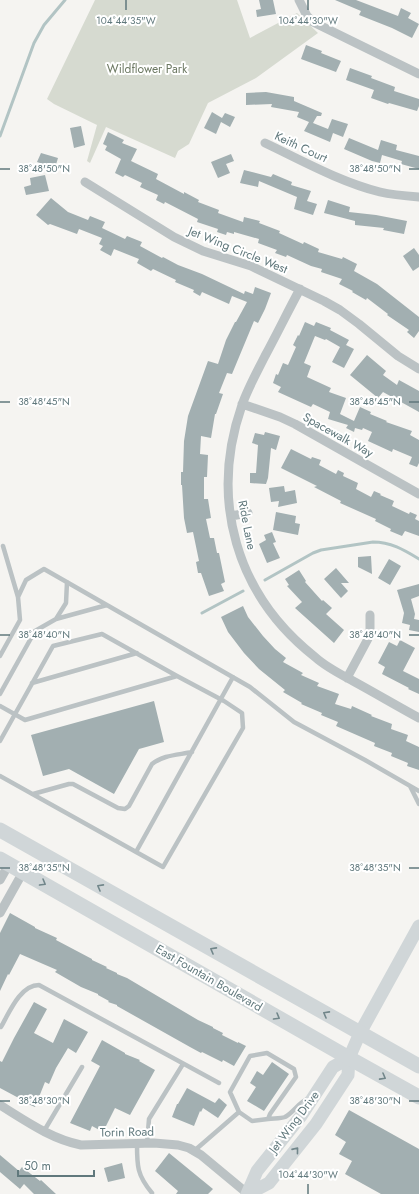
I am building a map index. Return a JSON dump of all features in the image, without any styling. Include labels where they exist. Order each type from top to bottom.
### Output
[{"type":"highway","points":[[0,830],[419,1066]]},
{"type":"highway","name":"East Fountain Boulevard","points":[[4,861],[419,1097]]},
{"type":"main road","name":"Jet Wing Drive","points":[[248,1194],[269,1183],[316,1124],[348,1075],[349,1058],[360,1034],[419,926]]},
{"type":"main road","name":"Jet Wing Drive","points":[[248,1194],[257,1171],[301,1116],[333,1067],[349,1058]]},
{"type":"street","points":[[299,0],[307,16],[313,22],[419,74]]},
{"type":"street","name":"Keith Court","points":[[265,143],[348,182],[379,192],[401,196],[419,197]]},
{"type":"street","name":"Jet Wing Circle West","points":[[85,182],[188,245],[251,266],[340,310],[398,356],[419,369]]},
{"type":"street","name":"Ride Lane","points":[[300,289],[242,404],[233,436],[230,452],[228,488],[234,537],[240,556],[255,590],[283,628],[316,659],[419,718]]},
{"type":"street","name":"Spacewalk Way","points":[[242,404],[280,417],[295,424],[419,494]]},
{"type":"street","points":[[231,516],[248,513]]},
{"type":"street","points":[[347,678],[370,635],[370,615]]},
{"type":"street","points":[[0,880],[4,861]]},
{"type":"street","points":[[0,913],[23,872]]},
{"type":"street","name":"Torin Road","points":[[0,1105],[60,1139],[81,1145],[147,1144],[178,1145],[189,1148],[201,1155],[248,1194]]},
{"type":"lane","points":[[0,656],[20,620],[18,597],[3,546]]},
{"type":"lane","points":[[18,597],[26,580],[44,569],[250,687],[294,722],[419,791]]},
{"type":"lane","points":[[56,619],[66,603],[67,582]]},
{"type":"lane","points":[[0,694],[35,631],[56,619],[107,605]]},
{"type":"lane","points":[[0,741],[53,646],[102,634],[221,699],[242,713],[243,728],[163,867],[0,776]]},
{"type":"lane","points":[[32,683],[137,653]]},
{"type":"lane","points":[[0,706],[25,720],[177,676]]},
{"type":"lane","points":[[136,852],[233,677]]},
{"type":"lane","points":[[33,794],[73,784],[118,808],[125,809],[129,806],[152,764],[163,758],[192,752]]},
{"type":"lane","points":[[410,786],[419,804]]},
{"type":"lane","points":[[0,1026],[1,1027],[23,992],[31,986],[43,986],[219,1083]]},
{"type":"lane","points":[[268,1119],[296,1077],[294,1069],[267,1053],[250,1056],[230,1092],[240,1112],[252,1120],[268,1119],[284,1117],[297,1108],[304,1100],[314,1097]]},
{"type":"lane","points":[[147,1144],[148,1122],[151,1115],[183,1064]]},
{"type":"lane","points":[[44,1131],[82,1067]]},
{"type":"lane","points":[[194,1151],[240,1112]]},
{"type":"lane","points":[[137,1144],[138,1170],[145,1184],[152,1193]]},
{"type":"green space","name":"Wildflower Park","points":[[95,0],[237,0],[250,38],[297,13],[318,33],[256,78],[208,103],[189,144],[178,151],[175,158],[106,127],[90,163],[87,161],[97,125],[54,104],[47,99]]},
{"type":"building","points":[[259,0],[273,0],[276,14],[257,17],[256,10],[261,9]]},
{"type":"building","points":[[335,0],[356,0],[398,16],[401,8],[411,13],[408,18],[419,24],[412,38],[392,28],[359,15],[361,11]]},
{"type":"building","points":[[306,45],[341,61],[336,72],[301,59]]},
{"type":"building","points":[[350,68],[395,87],[394,91],[419,99],[417,111],[371,98],[374,90],[346,80]]},
{"type":"building","points":[[266,92],[294,97],[294,101],[322,113],[321,116],[317,116],[313,123],[328,129],[332,119],[348,124],[343,137],[333,133],[330,142],[304,131],[309,122],[297,117],[299,112],[271,107],[272,104],[246,105],[246,93]]},
{"type":"building","points":[[212,112],[222,118],[225,113],[235,117],[230,127],[221,122],[216,134],[204,128]]},
{"type":"building","points":[[81,126],[85,145],[74,148],[70,128]]},
{"type":"building","points":[[108,132],[124,140],[122,143],[137,149],[131,161],[158,174],[156,179],[199,200],[198,202],[219,210],[218,213],[243,222],[244,217],[260,221],[259,223],[280,231],[279,233],[303,244],[304,242],[319,249],[318,252],[342,259],[343,257],[357,264],[354,271],[377,284],[419,317],[419,331],[414,338],[407,332],[409,330],[387,315],[388,314],[367,298],[366,300],[339,284],[342,279],[321,272],[322,269],[311,266],[287,255],[286,257],[275,253],[277,250],[258,243],[259,239],[234,232],[234,234],[227,232],[226,235],[217,232],[218,229],[197,222],[198,219],[165,202],[164,204],[156,200],[158,195],[140,187],[142,183],[125,175],[123,177],[115,173],[121,159],[105,150],[107,146],[103,144]]},
{"type":"building","points":[[349,138],[378,150],[381,140],[397,145],[396,150],[419,156],[419,169],[401,164],[402,161],[382,155],[380,163],[372,161],[344,149]]},
{"type":"building","points":[[41,153],[58,158],[55,168],[37,162]]},
{"type":"building","points":[[231,154],[234,161],[226,164],[230,173],[218,178],[211,162]]},
{"type":"building","points":[[244,170],[271,177],[273,174],[292,182],[291,185],[311,191],[307,201],[317,204],[313,215],[294,209],[297,197],[259,181],[258,187],[240,183]]},
{"type":"building","points":[[45,175],[49,191],[26,195],[24,187],[31,185],[30,178]]},
{"type":"building","points":[[51,198],[68,212],[88,220],[90,216],[105,222],[102,228],[125,239],[127,236],[142,242],[140,246],[162,258],[163,257],[178,265],[202,274],[244,294],[245,291],[253,294],[255,287],[271,293],[258,323],[254,321],[232,374],[227,373],[219,393],[223,394],[215,414],[211,438],[201,436],[200,454],[208,455],[207,477],[204,477],[204,499],[208,499],[211,518],[206,519],[210,538],[214,538],[217,553],[219,553],[225,582],[221,584],[224,591],[209,596],[201,573],[198,573],[196,562],[199,561],[193,532],[187,533],[184,518],[181,472],[183,472],[184,441],[188,416],[208,361],[218,364],[226,340],[247,302],[232,296],[229,304],[202,292],[200,296],[193,292],[194,290],[175,282],[176,280],[153,269],[151,271],[137,263],[139,259],[114,249],[111,256],[100,250],[103,246],[99,244],[102,238],[79,229],[77,234],[50,224],[48,225],[36,215]]},
{"type":"building","points":[[328,200],[350,207],[349,212],[407,221],[404,234],[383,230],[384,228],[355,225],[355,221],[324,213]]},
{"type":"building","points":[[414,248],[419,255],[419,267],[413,271],[403,256]]},
{"type":"building","points":[[305,322],[314,326],[316,322],[331,328],[330,330],[349,340],[346,345],[354,349],[344,368],[332,362],[340,347],[326,339],[325,340],[315,336],[304,363],[311,366],[307,377],[331,388],[329,392],[346,398],[340,414],[354,421],[360,407],[371,412],[370,414],[387,421],[386,422],[412,431],[410,435],[419,440],[419,463],[417,467],[409,464],[412,457],[393,449],[392,452],[368,441],[372,432],[363,428],[362,430],[355,428],[354,432],[346,428],[348,425],[328,419],[330,412],[313,404],[311,407],[278,392],[281,387],[273,383],[276,374],[278,375],[283,363],[288,365],[296,347],[293,345]]},
{"type":"building","points":[[367,355],[386,371],[383,375],[397,385],[399,380],[419,391],[419,412],[383,392],[378,398],[350,375]]},
{"type":"building","points":[[265,432],[280,436],[276,450],[271,448],[268,478],[266,484],[250,483],[250,473],[256,473],[258,445],[252,443],[255,433],[264,435]]},
{"type":"building","points":[[291,449],[311,459],[312,457],[321,460],[319,465],[336,474],[338,470],[344,473],[343,476],[358,483],[356,489],[371,497],[374,491],[394,501],[392,506],[409,514],[410,512],[417,515],[415,519],[419,521],[419,536],[405,531],[402,536],[390,531],[391,529],[375,521],[376,519],[340,503],[341,501],[314,487],[317,486],[281,468]]},
{"type":"building","points":[[284,486],[285,492],[295,490],[297,503],[278,507],[279,501],[271,502],[269,488]]},
{"type":"building","points":[[276,512],[296,516],[295,523],[300,524],[298,535],[273,530]]},
{"type":"building","points":[[272,532],[276,542],[273,543],[280,558],[267,563],[259,544],[266,540],[264,535]]},
{"type":"building","points":[[371,556],[372,574],[358,567],[358,557]]},
{"type":"building","points":[[389,559],[401,566],[390,585],[378,578]]},
{"type":"building","points":[[336,568],[349,583],[341,583],[348,591],[341,598],[324,579]]},
{"type":"building","points":[[299,570],[306,581],[305,582],[322,601],[323,600],[332,608],[326,614],[344,630],[334,643],[295,608],[302,602],[287,586],[289,585],[285,579]]},
{"type":"building","points":[[419,584],[419,596],[411,599],[415,614],[414,619],[419,620],[419,632],[409,630],[410,625],[402,623],[404,613],[397,590]]},
{"type":"building","points":[[243,606],[248,617],[263,636],[286,658],[283,662],[303,673],[301,675],[319,683],[317,686],[339,694],[335,704],[351,709],[352,706],[372,715],[371,716],[392,724],[391,729],[408,735],[406,741],[419,747],[419,770],[407,766],[408,763],[391,756],[392,753],[374,746],[375,743],[336,726],[338,722],[321,715],[322,713],[301,704],[302,703],[283,692],[285,690],[259,669],[244,653],[228,632],[221,617]]},
{"type":"building","points":[[400,640],[415,648],[403,671],[419,679],[419,694],[382,674],[385,667],[378,663],[389,642],[397,646]]},
{"type":"building","points":[[154,701],[164,742],[139,749],[114,794],[69,769],[43,776],[31,735]]},
{"type":"building","points":[[10,913],[35,928],[57,938],[56,940],[127,978],[198,1020],[213,1027],[223,1033],[222,1035],[246,1046],[234,1066],[223,1060],[222,1062],[202,1052],[201,1053],[117,1005],[108,1002],[109,1001],[98,994],[81,987],[55,972],[57,970],[20,954],[0,991],[0,933]]},
{"type":"building","points":[[34,1002],[47,1009],[34,1033],[53,1043],[64,1019],[88,1032],[76,1053],[68,1048],[56,1068],[49,1084],[45,1082],[35,1107],[0,1088],[0,1061],[2,1062]]},
{"type":"building","points":[[102,1040],[125,1054],[140,1060],[139,1061],[155,1070],[130,1115],[115,1108],[103,1132],[92,1126],[90,1131],[70,1123],[100,1066],[91,1061]]},
{"type":"building","points":[[272,1062],[289,1074],[264,1111],[247,1101],[256,1087],[250,1083],[257,1071],[263,1075]]},
{"type":"building","points":[[187,1088],[215,1103],[219,1098],[227,1105],[218,1118],[203,1108],[201,1112],[200,1111],[194,1126],[172,1117],[177,1104]]},
{"type":"building","points":[[349,1110],[419,1149],[419,1194],[381,1194],[345,1174],[352,1161],[339,1154],[346,1142],[335,1135]]},
{"type":"building","points":[[169,1153],[213,1189],[208,1194],[176,1194],[178,1191],[155,1171]]},
{"type":"building","points":[[0,1155],[19,1171],[22,1167],[40,1181],[41,1180],[56,1194],[34,1194],[24,1184],[20,1189],[0,1172]]},
{"type":"building","points":[[122,1163],[125,1178],[108,1182],[104,1168]]},
{"type":"waterway","points":[[0,136],[34,43],[44,25],[65,0]]},
{"type":"waterway","points":[[265,580],[321,550],[373,542],[392,545],[419,559]]},
{"type":"waterway","points":[[202,613],[243,591]]}]
